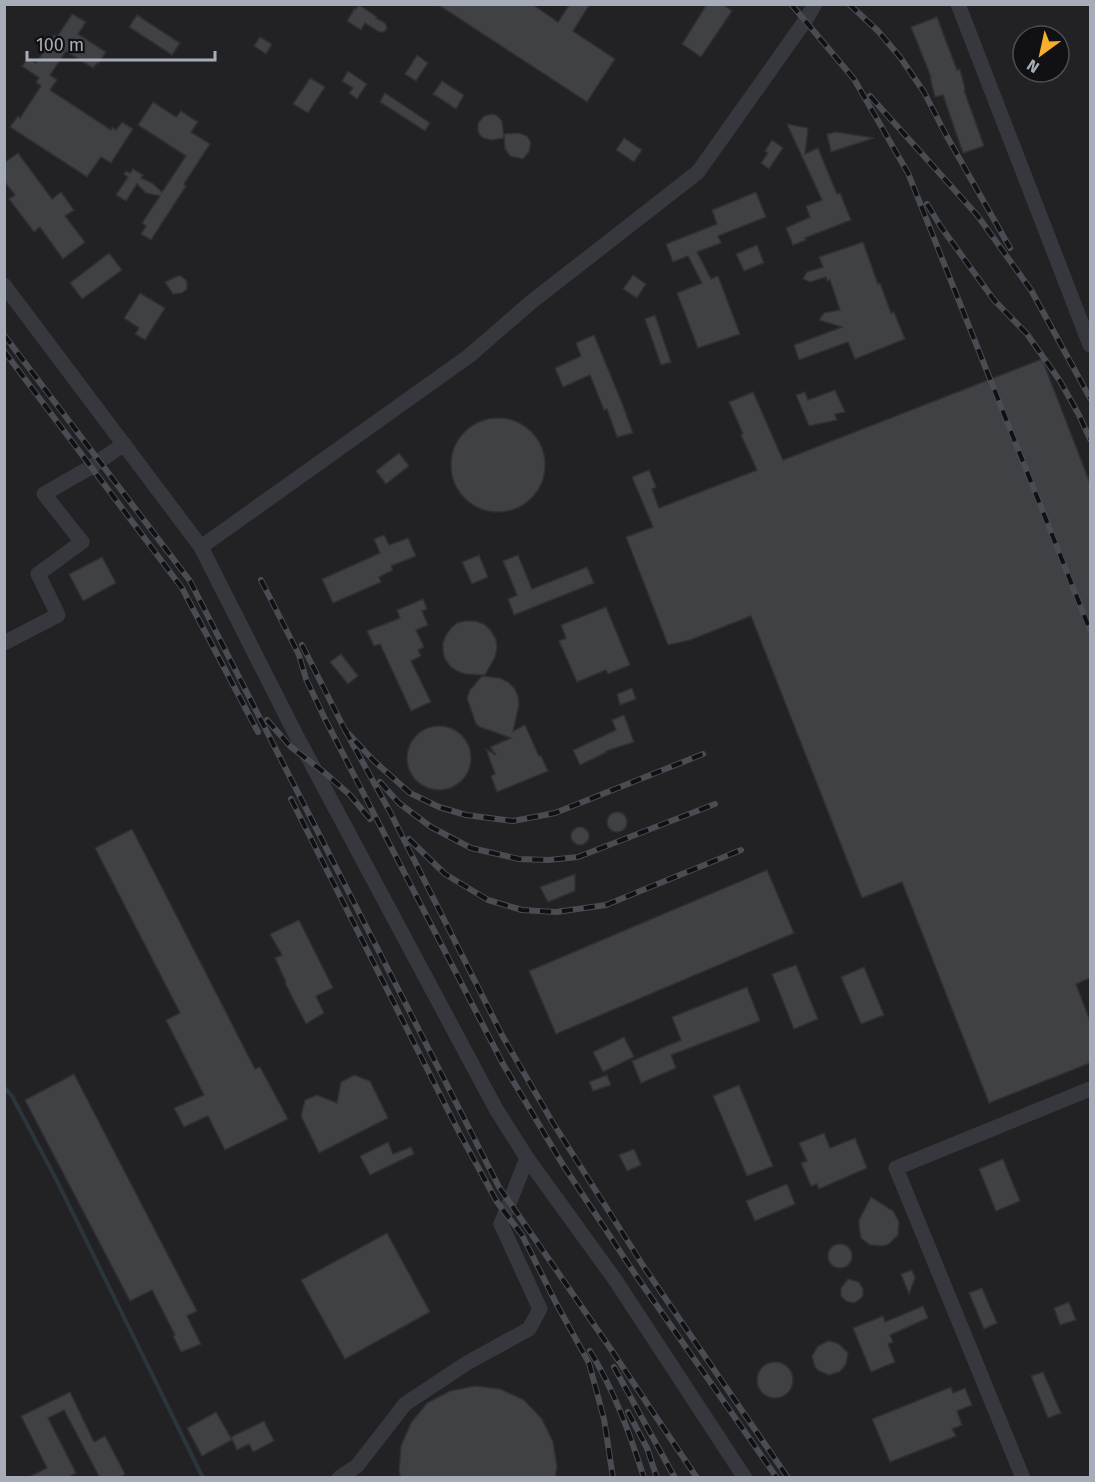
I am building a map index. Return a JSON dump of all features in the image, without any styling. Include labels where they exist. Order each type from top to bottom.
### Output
[{"type":"lane","points":[[201,547],[469,356],[530,303],[698,172],[806,21],[815,4]]},
{"type":"lane","points":[[958,4],[1090,345]]},
{"type":"lane","points":[[4,285],[201,547],[304,752],[496,1109],[527,1158],[616,1281],[746,1478]]},
{"type":"lane","points":[[4,643],[58,615],[38,574],[82,542],[44,494],[91,467],[124,444]]},
{"type":"lane","points":[[1023,1478],[896,1168],[1090,1089]]},
{"type":"lane","points":[[339,1478],[357,1466],[405,1404],[467,1363],[529,1329],[540,1309],[501,1224],[527,1158]]},
{"type":"shaded area","points":[[5,5],[1090,5],[1090,1477],[5,1477]]},
{"type":"building","points":[[437,4],[532,4],[558,22],[570,4],[590,4],[573,31],[615,59],[587,102]]},
{"type":"building","points":[[707,4],[722,4],[732,11],[701,57],[682,44]]},
{"type":"building","points":[[359,5],[385,23],[386,30],[379,32],[365,23],[361,30],[347,21]]},
{"type":"building","points":[[72,14],[86,22],[78,34],[106,52],[93,68],[66,51],[50,75],[57,80],[50,90],[111,130],[112,127],[116,130],[122,122],[133,129],[111,163],[101,157],[87,177],[10,127],[18,116],[20,118],[41,86],[36,82],[39,78],[22,66],[28,58],[36,63],[54,35],[57,37]]},
{"type":"building","points":[[137,15],[180,43],[172,55],[129,27]]},
{"type":"building","points":[[937,17],[957,70],[960,69],[964,90],[984,146],[963,153],[943,95],[935,97],[931,77],[911,27]]},
{"type":"building","points":[[260,37],[272,44],[266,54],[254,46]]},
{"type":"building","points":[[417,55],[428,63],[416,81],[405,74]]},
{"type":"building","points":[[348,71],[367,84],[357,99],[349,93],[353,88],[342,81]]},
{"type":"building","points":[[310,78],[325,87],[308,113],[293,104]]},
{"type":"building","points":[[442,81],[464,95],[456,109],[433,94]]},
{"type":"building","points":[[385,93],[430,123],[425,131],[380,102]]},
{"type":"building","points":[[153,102],[176,117],[181,111],[198,122],[191,132],[210,144],[151,240],[141,234],[146,226],[142,223],[160,196],[146,193],[137,184],[126,201],[116,195],[128,177],[124,174],[126,171],[130,173],[133,169],[143,175],[141,178],[152,183],[162,192],[186,156],[138,125]]},
{"type":"building","points":[[492,114],[502,121],[504,138],[491,140],[483,138],[478,131],[478,123],[484,116]]},
{"type":"building","points":[[787,124],[808,128],[805,154],[818,148],[837,194],[840,193],[851,220],[793,245],[786,228],[810,217],[806,206],[822,200]]},
{"type":"building","points":[[836,132],[874,138],[831,152],[827,134]]},
{"type":"building","points":[[519,133],[527,136],[531,143],[529,152],[523,159],[510,156],[505,149],[504,134]]},
{"type":"building","points":[[624,138],[642,150],[634,162],[616,150]]},
{"type":"building","points":[[772,140],[783,148],[769,169],[761,163],[768,153],[765,151]]},
{"type":"building","points":[[18,153],[52,199],[61,192],[74,210],[65,216],[85,242],[63,259],[40,227],[34,232],[9,199],[15,195],[4,181],[4,163]]},
{"type":"building","points":[[756,192],[766,217],[718,236],[721,243],[697,252],[711,279],[718,276],[740,334],[698,348],[677,293],[702,283],[688,256],[673,262],[666,244],[717,224],[712,210]]},
{"type":"building","points":[[863,242],[878,284],[880,283],[891,313],[894,312],[905,339],[855,359],[848,342],[799,360],[794,345],[842,327],[819,320],[824,313],[840,310],[830,280],[827,281],[826,277],[810,282],[803,279],[807,272],[823,267],[819,257]]},
{"type":"building","points":[[757,245],[764,263],[744,271],[736,254]]},
{"type":"building","points":[[109,253],[122,270],[82,299],[70,283]]},
{"type":"building","points":[[633,275],[646,284],[637,298],[623,289]]},
{"type":"building","points":[[178,276],[186,280],[187,289],[182,293],[173,294],[165,282]]},
{"type":"building","points":[[140,293],[165,308],[145,340],[135,334],[139,328],[124,318]]},
{"type":"building","points":[[655,315],[671,362],[661,365],[645,319]]},
{"type":"building","points":[[594,335],[633,433],[617,437],[607,409],[604,410],[590,375],[563,387],[555,368],[581,356],[576,343]]},
{"type":"building","points":[[1042,359],[1090,483],[1090,978],[1076,984],[1090,1021],[1090,1063],[989,1103],[902,882],[862,898],[751,616],[690,640],[668,645],[626,537],[653,527],[632,477],[649,470],[656,487],[652,489],[659,508],[757,470],[729,402],[753,392],[783,460]]},
{"type":"building","points":[[835,390],[845,412],[835,414],[837,420],[809,426],[796,395],[805,392],[808,400]]},
{"type":"building","points":[[498,418],[516,422],[531,432],[541,447],[545,465],[541,483],[531,498],[516,508],[498,512],[480,508],[465,498],[455,483],[451,465],[455,447],[465,432],[480,422]]},
{"type":"building","points":[[399,453],[409,466],[386,484],[376,471]]},
{"type":"building","points":[[384,535],[389,545],[408,538],[416,556],[391,566],[393,570],[379,577],[381,582],[333,603],[322,579],[380,553],[374,539]]},
{"type":"building","points":[[479,555],[488,577],[472,584],[462,562]]},
{"type":"building","points":[[518,555],[532,589],[587,567],[594,583],[514,615],[508,599],[517,595],[503,561]]},
{"type":"building","points":[[102,557],[116,583],[83,601],[69,574]]},
{"type":"building","points":[[423,599],[427,609],[422,611],[428,625],[416,630],[424,647],[418,650],[421,656],[411,661],[431,702],[411,711],[380,644],[374,646],[367,631],[400,618],[397,610]]},
{"type":"building","points":[[606,607],[630,665],[608,674],[606,670],[577,682],[559,641],[566,638],[561,625]]},
{"type":"building","points":[[466,621],[484,624],[496,639],[495,657],[485,675],[465,674],[457,671],[445,659],[443,643],[446,635],[457,623]]},
{"type":"building","points":[[341,654],[358,676],[348,684],[330,662]]},
{"type":"building","points":[[482,676],[500,678],[514,688],[519,705],[513,731],[525,725],[548,771],[497,792],[491,776],[495,774],[486,749],[496,755],[490,747],[511,738],[476,724],[467,698],[470,690]]},
{"type":"building","points":[[632,688],[636,699],[620,705],[617,694]]},
{"type":"building","points":[[624,715],[634,742],[606,751],[580,765],[573,750],[616,730],[612,720]]},
{"type":"building","points":[[433,726],[445,726],[462,735],[469,746],[471,758],[469,770],[462,781],[445,790],[433,790],[421,785],[412,776],[407,764],[407,752],[412,740],[421,731]]},
{"type":"building","points":[[617,812],[624,815],[627,822],[624,829],[617,832],[610,829],[607,822],[610,815]]},
{"type":"building","points":[[576,827],[584,827],[589,832],[587,843],[576,845],[571,840],[571,832]]},
{"type":"building","points":[[132,829],[255,1069],[260,1067],[288,1119],[225,1150],[208,1116],[184,1127],[174,1108],[204,1095],[166,1020],[180,1013],[95,848]]},
{"type":"building","points":[[767,870],[794,933],[556,1034],[529,971]]},
{"type":"building","points":[[575,874],[575,891],[548,902],[540,887]]},
{"type":"building","points":[[299,920],[333,988],[316,996],[324,1013],[306,1024],[275,958],[282,955],[270,934]]},
{"type":"building","points":[[796,965],[818,1019],[794,1029],[772,974]]},
{"type":"building","points":[[864,967],[884,1015],[861,1024],[841,977]]},
{"type":"building","points":[[747,987],[760,1021],[671,1055],[676,1068],[641,1083],[632,1061],[681,1040],[672,1017]]},
{"type":"building","points":[[624,1037],[634,1057],[603,1072],[593,1052]]},
{"type":"building","points":[[74,1074],[197,1311],[187,1316],[201,1344],[181,1352],[152,1290],[130,1301],[25,1100]]},
{"type":"building","points":[[354,1075],[370,1081],[388,1118],[319,1153],[301,1116],[305,1100],[317,1095],[337,1103],[341,1082]]},
{"type":"building","points":[[607,1075],[611,1085],[593,1091],[589,1082]]},
{"type":"building","points":[[739,1085],[773,1166],[747,1176],[713,1096]]},
{"type":"building","points":[[824,1133],[830,1148],[855,1138],[867,1168],[819,1189],[817,1184],[811,1186],[801,1163],[807,1161],[799,1143]]},
{"type":"building","points":[[388,1142],[393,1154],[411,1147],[414,1154],[370,1175],[360,1156]]},
{"type":"building","points":[[634,1149],[641,1165],[627,1171],[619,1155]]},
{"type":"building","points":[[1003,1159],[1020,1201],[996,1211],[979,1169]]},
{"type":"building","points":[[787,1184],[795,1204],[755,1221],[746,1201]]},
{"type":"building","points":[[871,1197],[893,1211],[899,1222],[898,1235],[889,1244],[883,1246],[870,1245],[861,1238],[859,1220]]},
{"type":"building","points":[[387,1233],[430,1312],[345,1359],[301,1280]]},
{"type":"building","points":[[840,1244],[845,1245],[851,1251],[851,1261],[845,1267],[840,1268],[835,1267],[829,1261],[828,1256],[829,1251],[835,1245]]},
{"type":"building","points":[[912,1270],[915,1278],[909,1294],[901,1274]]},
{"type":"building","points":[[848,1279],[859,1282],[863,1289],[863,1296],[854,1303],[846,1301],[841,1296],[841,1288]]},
{"type":"building","points":[[982,1288],[997,1323],[984,1329],[969,1293]]},
{"type":"building","points":[[1069,1302],[1076,1320],[1060,1325],[1054,1308]]},
{"type":"building","points":[[923,1306],[928,1318],[890,1335],[893,1342],[888,1344],[895,1362],[871,1372],[853,1328],[883,1316],[885,1322]]},
{"type":"building","points":[[828,1341],[839,1344],[848,1353],[843,1368],[829,1375],[815,1367],[812,1356],[818,1346]]},
{"type":"building","points":[[775,1362],[788,1367],[793,1380],[788,1393],[775,1398],[762,1393],[757,1380],[762,1367]]},
{"type":"building","points":[[1043,1372],[1061,1413],[1048,1418],[1031,1376]]},
{"type":"building","points":[[475,1386],[500,1389],[524,1400],[542,1419],[553,1442],[557,1467],[555,1478],[401,1478],[399,1472],[401,1446],[411,1423],[427,1403],[450,1391]]},
{"type":"building","points":[[951,1387],[953,1393],[965,1388],[972,1405],[957,1411],[962,1425],[952,1429],[956,1436],[890,1462],[872,1419]]},
{"type":"building","points":[[70,1392],[94,1442],[105,1436],[125,1474],[119,1478],[100,1478],[64,1410],[48,1418],[76,1473],[67,1478],[27,1478],[47,1468],[21,1416]]},
{"type":"building","points":[[216,1412],[232,1440],[202,1456],[187,1428]]},
{"type":"building","points":[[264,1421],[274,1441],[253,1452],[249,1444],[237,1450],[231,1437]]},
{"type":"waterway","points":[[4,1087],[12,1096],[57,1181],[203,1478]]},
{"type":"railway","points":[[791,4],[854,79],[908,173],[1090,630]]},
{"type":"railway","points":[[849,4],[878,31],[900,57],[924,92],[1010,248]]},
{"type":"railway","points":[[870,96],[977,215],[1031,290],[1090,398]]},
{"type":"railway","points":[[927,204],[994,300],[1027,334],[1060,381],[1090,439]]},
{"type":"railway","points":[[4,335],[190,581],[499,1187],[697,1478]]},
{"type":"railway","points":[[4,351],[182,588],[258,732]]},
{"type":"railway","points":[[261,580],[299,655],[306,679],[325,719],[503,1064],[563,1165],[637,1277],[777,1478]]},
{"type":"railway","points":[[302,645],[345,730],[374,761],[410,793],[439,807],[466,815],[513,821],[555,813],[703,754]]},
{"type":"railway","points":[[267,720],[291,747],[350,795],[370,819]]},
{"type":"railway","points":[[345,730],[390,812],[503,1037],[553,1123],[644,1267],[788,1478]]},
{"type":"railway","points":[[380,782],[399,803],[431,827],[471,848],[519,859],[548,860],[578,857],[715,804]]},
{"type":"railway","points":[[291,799],[460,1134],[497,1202],[522,1235],[589,1363],[604,1419],[613,1478]]},
{"type":"railway","points":[[409,839],[445,874],[488,900],[522,910],[556,912],[606,905],[741,850]]},
{"type":"railway","points":[[590,1351],[621,1413],[644,1478]]},
{"type":"railway","points":[[614,1367],[675,1478]]},
{"type":"railway","points":[[628,1412],[647,1448],[657,1478]]}]
